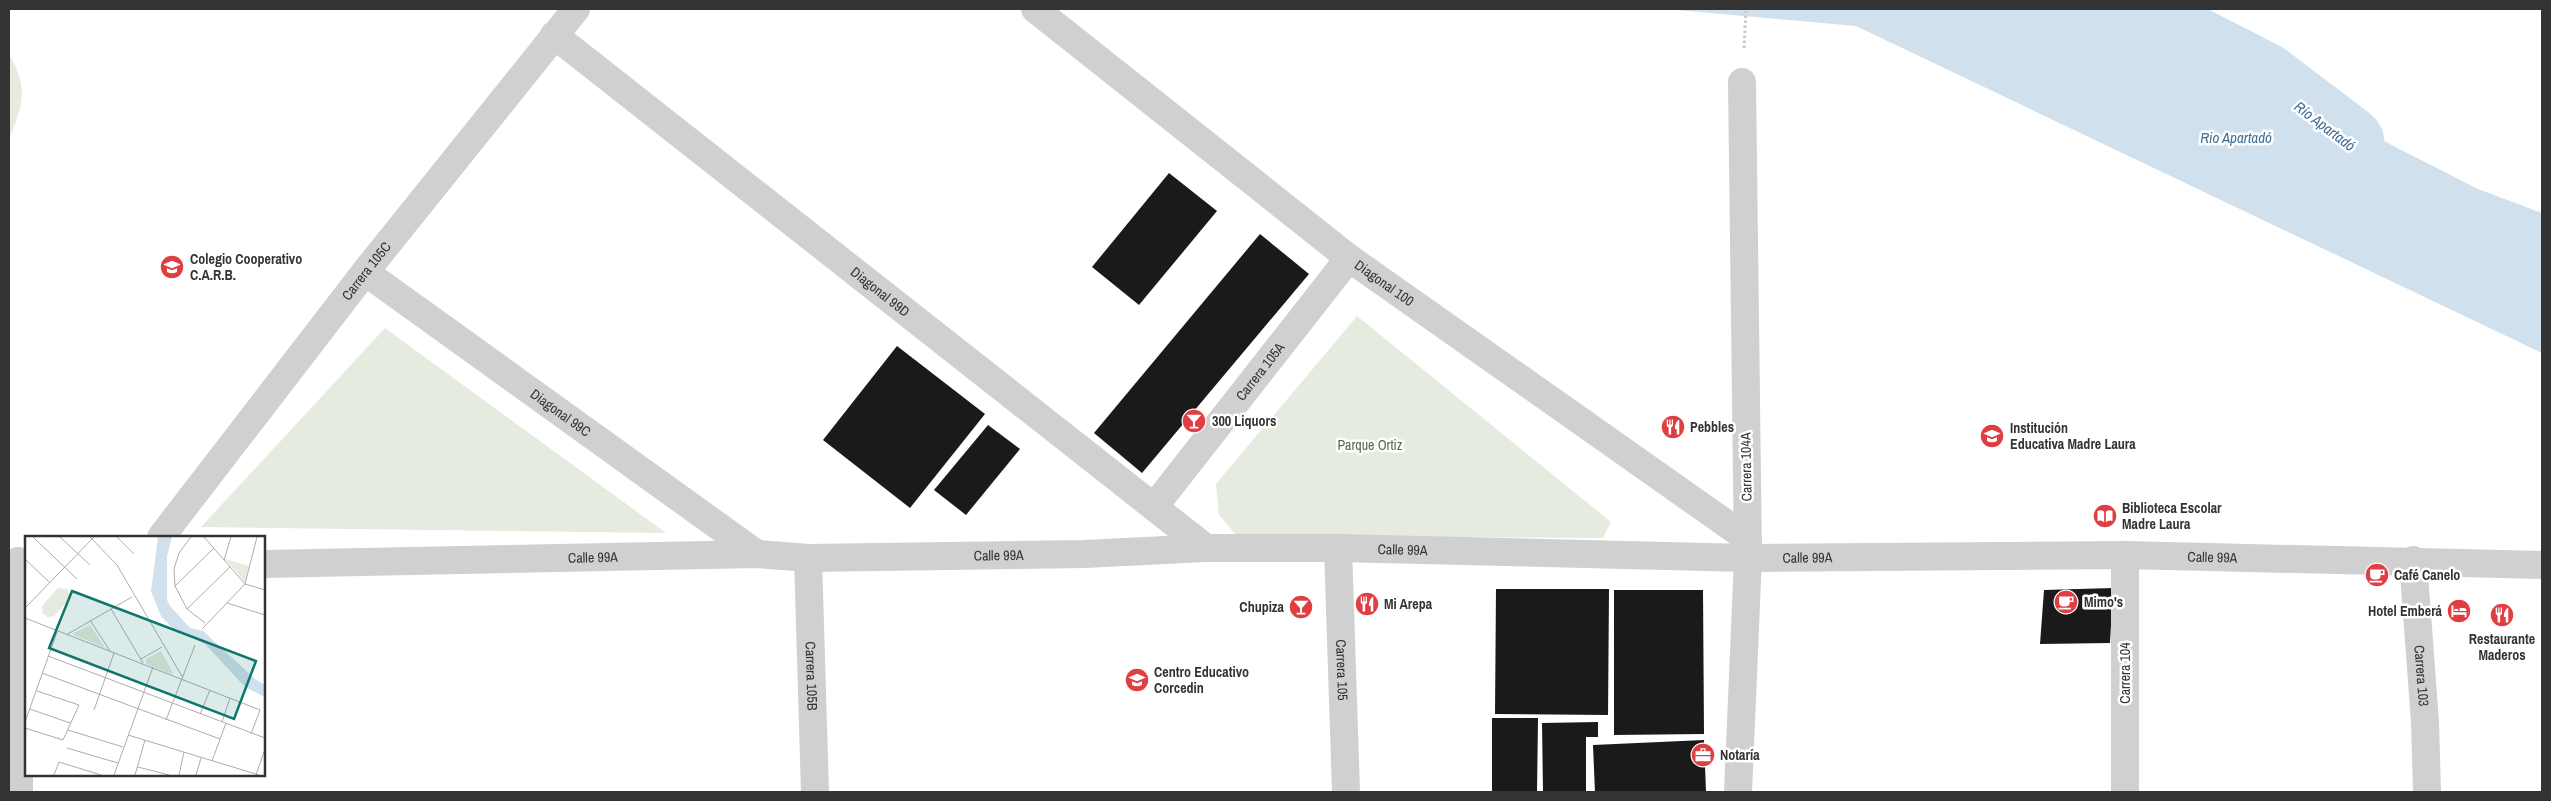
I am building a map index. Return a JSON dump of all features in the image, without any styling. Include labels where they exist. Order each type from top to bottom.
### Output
[{"type":"street","name":"Carrera 105C","points":[[162,536],[365,272],[576,9]]},
{"type":"street","name":"Diagonal 100","points":[[1035,9],[1349,258],[1748,549]]},
{"type":"street","name":"Diagonal 99D","points":[[554,35],[1206,548]]},
{"type":"street","name":"Carrera 104A","points":[[1738,792],[1748,549],[1742,82]]},
{"type":"street","name":"Carrera 105A","points":[[1154,507],[1349,258]]},
{"type":"street","name":"Diagonal 99C","points":[[365,272],[757,554]]},
{"type":"street","name":"Calle 99A","points":[[265,564],[757,554],[808,558],[1085,554],[1206,548],[1338,548],[1748,549],[2413,560],[2542,565]]},
{"type":"street","name":"Carrera 105","points":[[1338,548],[1346,792]]},
{"type":"street","name":"Carrera 104","points":[[2125,555],[2125,792]]},
{"type":"street","name":"Carrera 105B","points":[[808,558],[815,792]]},
{"type":"street","name":"Carrera 103","points":[[2413,560],[2425,722],[2427,792]]},
{"type":"street","points":[[18,561],[19,792]]},
{"type":"path","points":[[1744,49],[1746,9]]},
{"type":"green space","points":[[9,54],[19,77],[22,96],[18,116],[9,139]]},
{"type":"green space","name":"Parque Ortiz","points":[[1357,316],[1611,522],[1603,538],[1237,536],[1219,515],[1216,484]]},
{"type":"green space","points":[[385,328],[666,533],[201,527]]},
{"type":"water","name":"Rio Apartadó","points":[[1665,9],[2087,9],[2264,80],[2478,189],[2542,213],[2542,353],[1856,26]]},
{"type":"building","points":[[1169,173],[1217,211],[1139,305],[1092,267]]},
{"type":"building","points":[[1260,234],[1309,274],[1142,473],[1094,433]]},
{"type":"building","points":[[897,346],[985,414],[910,508],[823,440]]},
{"type":"building","points":[[988,425],[1020,449],[966,515],[934,490]]},
{"type":"building","points":[[2113,588],[2110,643],[2040,644],[2044,590]]},
{"type":"building","points":[[1496,589],[1609,589],[1608,715],[1495,714]]},
{"type":"building","points":[[1614,590],[1703,590],[1704,734],[1614,735]]},
{"type":"building","points":[[1492,718],[1538,718],[1537,792],[1492,792]]},
{"type":"building","points":[[1598,722],[1598,737],[1586,737],[1586,792],[1543,792],[1542,723]]},
{"type":"building","points":[[1704,740],[1706,792],[1595,792],[1593,745]]},
{"type":"waterway","name":"Río Apartadó","points":[[2113,9],[2174,34],[2264,80],[2347,143]]},
{"type":"place","name":"Colegio Cooperativo C.A.R.B.","points":[[172,267]]},
{"type":"place","name":"300 Liquors","points":[[1194,421]]},
{"type":"place","name":"Pebbles","points":[[1673,427]]},
{"type":"place","name":"Institución Educativa Madre Laura","points":[[1992,436]]},
{"type":"place","name":"Biblioteca Escolar Madre Laura","points":[[2105,516]]},
{"type":"place","name":"Café Canelo","points":[[2377,575]]},
{"type":"place","name":"Mimo's","points":[[2066,602]]},
{"type":"place","name":"Mi Arepa","points":[[1367,604]]},
{"type":"place","name":"Chupiza","points":[[1301,607]]},
{"type":"place","name":"Hotel Emberá","points":[[2459,611]]},
{"type":"place","name":"Restaurante Maderos","points":[[2502,615]]},
{"type":"place","name":"Centro Educativo Corcedin","points":[[1137,680]]},
{"type":"place","name":"Notaría","points":[[1703,755]]}]
